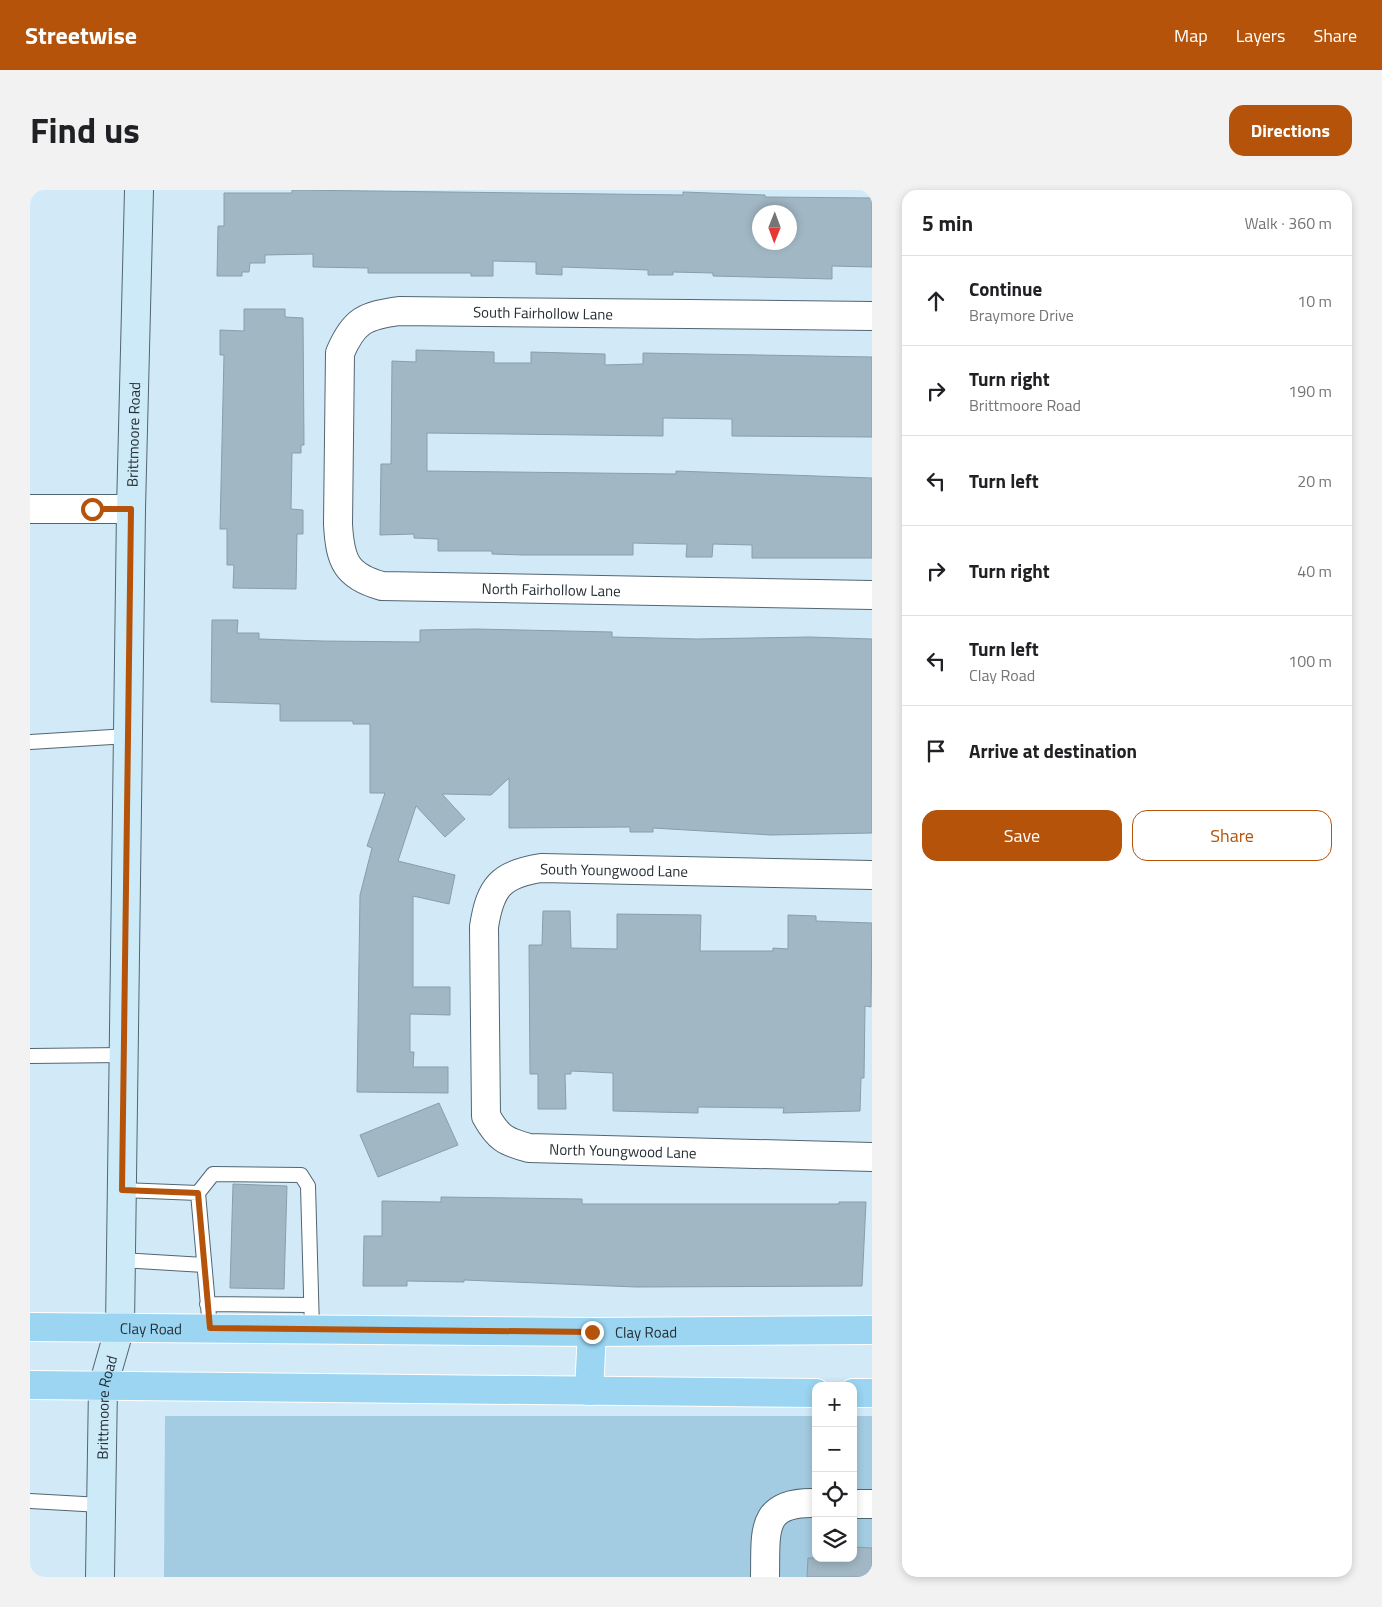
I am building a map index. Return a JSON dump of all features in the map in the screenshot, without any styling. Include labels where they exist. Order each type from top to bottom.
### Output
[{"type":"main road","name":"Brittmoore Road","points":[[100,1577],[103,1386],[120,1327],[131,509],[139,190]]},
{"type":"main road","name":"Clay Road","points":[[30,1327],[120,1327],[209,1316],[312,1317],[592,1332],[872,1330]]},
{"type":"main road","points":[[589,1391],[592,1332]]},
{"type":"main road","points":[[30,1386],[812,1393]]},
{"type":"main road","points":[[857,1393],[872,1393]]},
{"type":"street","name":"South Fairhollow Lane","points":[[338,459],[340,353],[349,332],[371,315],[399,311],[872,316]]},
{"type":"street","name":"North Fairhollow Lane","points":[[338,459],[339,547],[346,566],[363,581],[382,586],[872,595]]},
{"type":"street","points":[[30,509],[131,509]]},
{"type":"street","name":"South Youngwood Lane","points":[[485,1020],[484,927],[488,904],[498,885],[518,872],[541,868],[872,876]]},
{"type":"street","name":"North Youngwood Lane","points":[[485,1020],[486,1116],[493,1130],[506,1142],[529,1148],[872,1157]]},
{"type":"street","points":[[765,1577],[768,1522],[776,1511],[786,1504],[812,1502]]},
{"type":"street","points":[[857,1504],[872,1504]]},
{"type":"lane","points":[[30,742],[128,736]]},
{"type":"lane","points":[[30,1056],[124,1054]]},
{"type":"lane","points":[[209,1316],[198,1193],[213,1174],[301,1176],[308,1186],[312,1317]]},
{"type":"lane","points":[[122,1190],[198,1193]]},
{"type":"lane","points":[[121,1260],[204,1265]]},
{"type":"lane","points":[[30,1501],[101,1504]]},
{"type":"shaded area","points":[[165,1416],[812,1416],[812,1562],[857,1562],[857,1416],[872,1416],[872,1577],[164,1577]]},
{"type":"building","points":[[292,190],[683,195],[683,192],[765,195],[765,197],[872,198],[872,267],[832,266],[832,279],[713,276],[713,273],[673,272],[673,275],[648,275],[648,270],[562,267],[562,275],[536,274],[536,262],[493,261],[493,276],[471,276],[471,273],[368,273],[368,268],[313,267],[313,254],[265,255],[265,263],[250,263],[249,272],[242,272],[242,276],[217,276],[218,226],[224,226],[224,193],[292,193]]},
{"type":"building","points":[[244,309],[285,309],[285,317],[303,318],[304,445],[301,445],[301,453],[292,453],[291,509],[303,510],[303,534],[297,534],[296,589],[233,588],[234,565],[227,565],[227,529],[220,529],[224,355],[220,355],[220,330],[244,331]]},
{"type":"building","points":[[416,350],[494,352],[494,363],[531,363],[531,352],[605,354],[605,365],[643,364],[643,353],[872,357],[872,437],[732,436],[732,419],[663,418],[663,436],[427,433],[427,471],[676,474],[676,471],[872,478],[872,558],[752,558],[752,545],[713,544],[712,557],[686,557],[687,544],[633,543],[633,555],[492,554],[492,551],[438,551],[438,539],[414,538],[414,534],[380,535],[381,464],[391,464],[392,361],[416,362]]},
{"type":"building","points":[[212,620],[238,620],[237,633],[259,633],[259,639],[322,641],[420,642],[420,630],[475,629],[612,632],[612,637],[697,639],[809,637],[872,639],[872,833],[771,835],[653,828],[653,832],[630,832],[630,827],[509,828],[509,778],[491,795],[442,794],[465,819],[445,837],[416,806],[398,861],[455,875],[449,904],[413,896],[413,987],[450,987],[450,1015],[410,1014],[410,1052],[414,1052],[413,1067],[448,1067],[448,1093],[357,1092],[360,895],[372,848],[367,846],[385,793],[370,793],[370,724],[353,724],[353,721],[280,721],[280,704],[211,702]]},
{"type":"building","points":[[543,911],[570,911],[571,948],[617,949],[617,914],[701,915],[700,951],[773,951],[773,948],[788,949],[788,915],[816,916],[816,921],[872,923],[871,1007],[865,1006],[864,1078],[861,1078],[860,1111],[783,1113],[784,1108],[698,1107],[698,1113],[613,1111],[613,1073],[571,1071],[571,1074],[565,1074],[566,1109],[538,1109],[538,1074],[530,1074],[529,945],[542,945]]},
{"type":"building","points":[[439,1103],[458,1145],[378,1177],[360,1135]]},
{"type":"building","points":[[233,1184],[287,1186],[284,1289],[230,1288]]},
{"type":"building","points":[[441,1197],[582,1199],[582,1204],[839,1204],[839,1202],[866,1202],[862,1286],[636,1287],[464,1280],[464,1282],[407,1281],[407,1286],[363,1286],[364,1236],[382,1236],[382,1201],[441,1202]]},
{"type":"building","points":[[857,1547],[872,1548],[872,1577],[807,1577],[808,1558],[812,1558],[812,1562],[857,1562]]},
{"type":"route","points":[[92,509],[131,509],[122,1190],[198,1193],[210,1328],[592,1332]]}]
